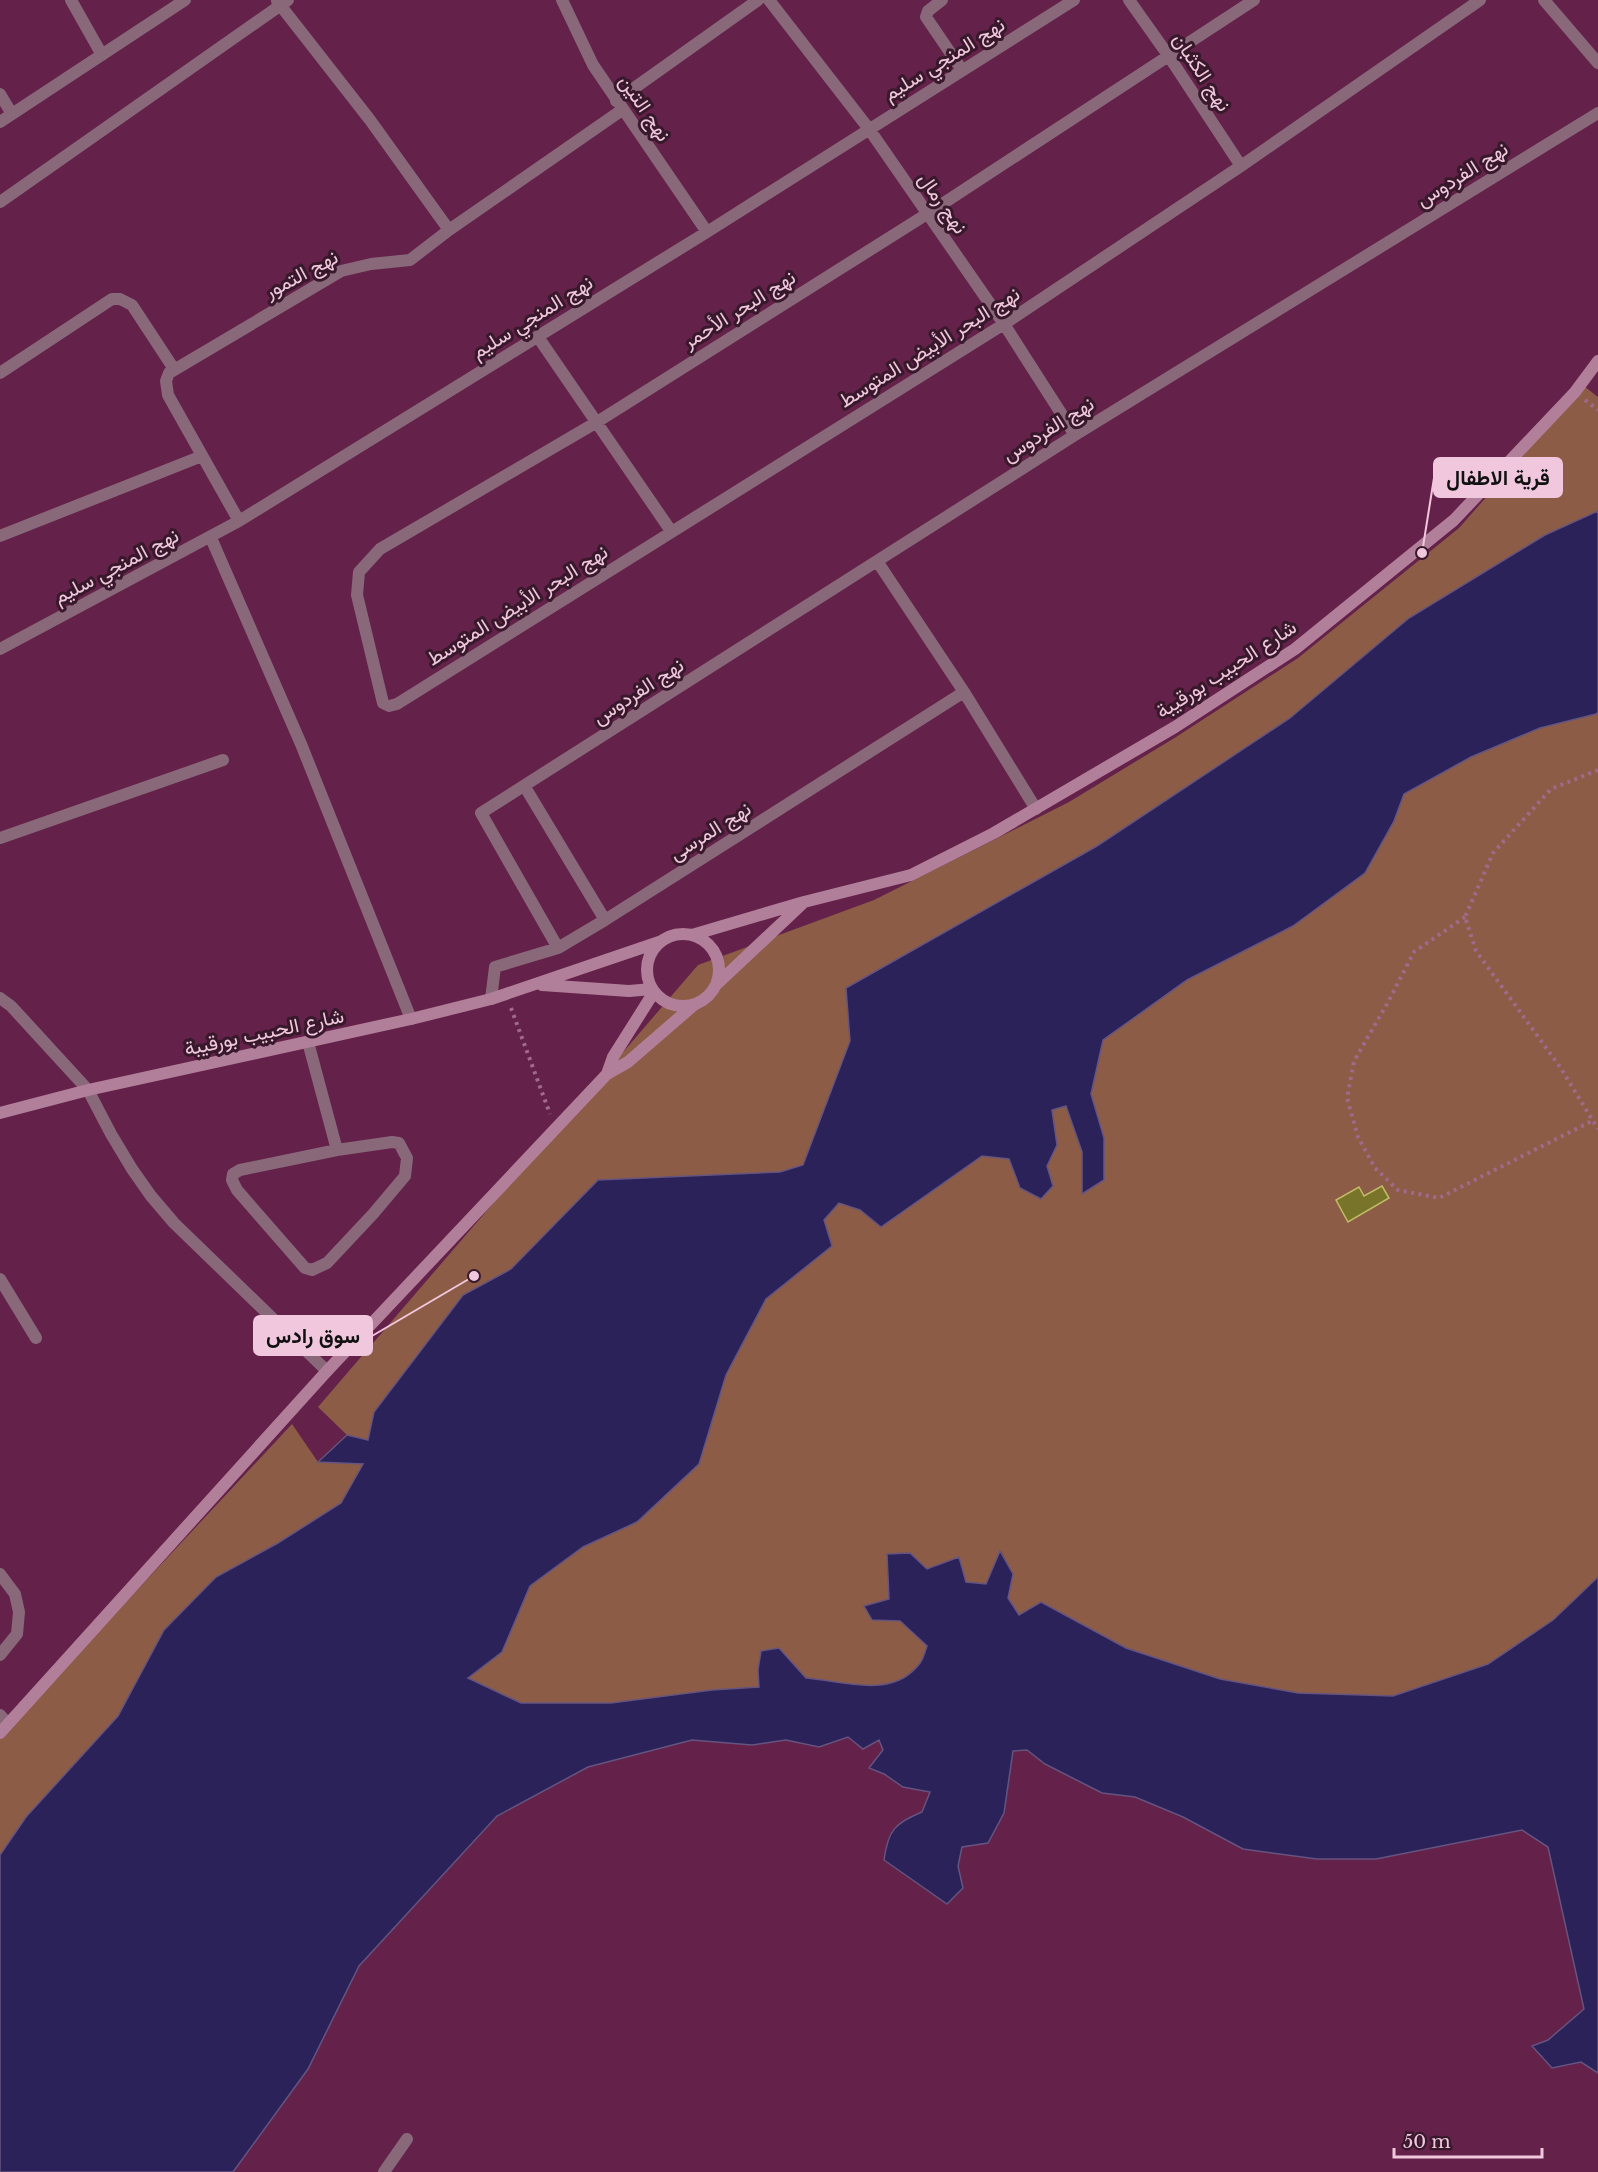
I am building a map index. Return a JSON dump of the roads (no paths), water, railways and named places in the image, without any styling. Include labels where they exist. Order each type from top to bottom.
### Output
[{"type":"street","points":[[70,0],[102,55]]},
{"type":"street","points":[[0,122],[185,0]]},
{"type":"street","name":"نهج التين","points":[[562,0],[590,59],[707,232]]},
{"type":"street","name":"نهج التمور","points":[[174,369],[341,271],[371,264],[410,260],[758,0]]},
{"type":"street","name":"نهج رمال","points":[[769,0],[868,129],[1004,324],[1075,435]]},
{"type":"street","points":[[942,0],[928,11],[926,17],[962,70]]},
{"type":"street","name":"نهج المنجي سليم","points":[[0,649],[211,538],[707,232],[1074,0]]},
{"type":"street","name":"نهج الكثبان","points":[[1129,0],[1168,55],[1240,166]]},
{"type":"street","name":"نهج البحر الأحمر","points":[[386,705],[380,696],[357,595],[359,572],[380,549],[597,422],[927,214],[1254,0]]},
{"type":"street","name":"نهج البحر الأبيض المتوسط","points":[[386,705],[397,704],[1004,324],[1240,166],[1480,0]]},
{"type":"street","points":[[1544,0],[1598,63]]},
{"type":"street","points":[[0,202],[281,2],[449,230]]},
{"type":"street","points":[[0,94],[12,114]]},
{"type":"street","name":"نهج الفردوس","points":[[558,948],[481,813],[1075,435],[1598,113]]},
{"type":"street","points":[[0,374],[112,299],[120,299],[132,305],[174,369],[166,381],[166,390],[239,521]]},
{"type":"street","points":[[538,337],[671,531]]},
{"type":"street","name":"شارع الحبيب بورقيبة","points":[[692,935],[804,902],[911,875],[994,833],[1175,727],[1295,649],[1454,520],[1575,392],[1598,361]]},
{"type":"street","points":[[0,536],[202,456]]},
{"type":"street","points":[[211,538],[301,744],[411,1019]]},
{"type":"street","points":[[877,561],[964,692],[1036,808]]},
{"type":"street","name":"نهج المرسى","points":[[491,999],[495,967],[558,948],[964,692]]},
{"type":"street","points":[[0,838],[223,760]]},
{"type":"street","points":[[525,787],[605,920]]},
{"type":"street","name":"شارع الحبيب بورقيبة","points":[[717,984],[804,902]]},
{"type":"street","points":[[692,935],[709,946],[715,954],[719,974],[717,984],[704,1000],[684,1006],[673,1005],[653,991],[647,975],[647,965],[650,956],[663,941],[671,936],[692,935]]},
{"type":"street","name":"شارع الحبيب بورقيبة","points":[[0,1113],[88,1090],[411,1019],[491,999],[663,941]]},
{"type":"street","name":"شارع الحبيب بورقيبة","points":[[535,985],[653,991]]},
{"type":"street","points":[[607,1074],[613,1058],[653,991]]},
{"type":"street","points":[[0,998],[11,1006],[88,1090],[132,1169],[168,1216],[327,1371]]},
{"type":"street","points":[[3,1724],[327,1371],[607,1074],[628,1062],[695,1004]]},
{"type":"street","points":[[308,1042],[337,1150]]},
{"type":"street","points":[[399,1143],[407,1158],[407,1167],[405,1176],[373,1214],[327,1263],[312,1270],[305,1268],[290,1251],[237,1190],[232,1178],[235,1172],[240,1170],[337,1150],[399,1143]]},
{"type":"street","points":[[0,1279],[36,1338]]},
{"type":"street","points":[[0,1574],[15,1594],[19,1612],[17,1634],[0,1655]]},
{"type":"street","points":[[384,2172],[407,2139]]},
{"type":"place","name":"قرية الاطفال","points":[[1422,553]]},
{"type":"place","name":"سوق رادس","points":[[474,1276]]}]
